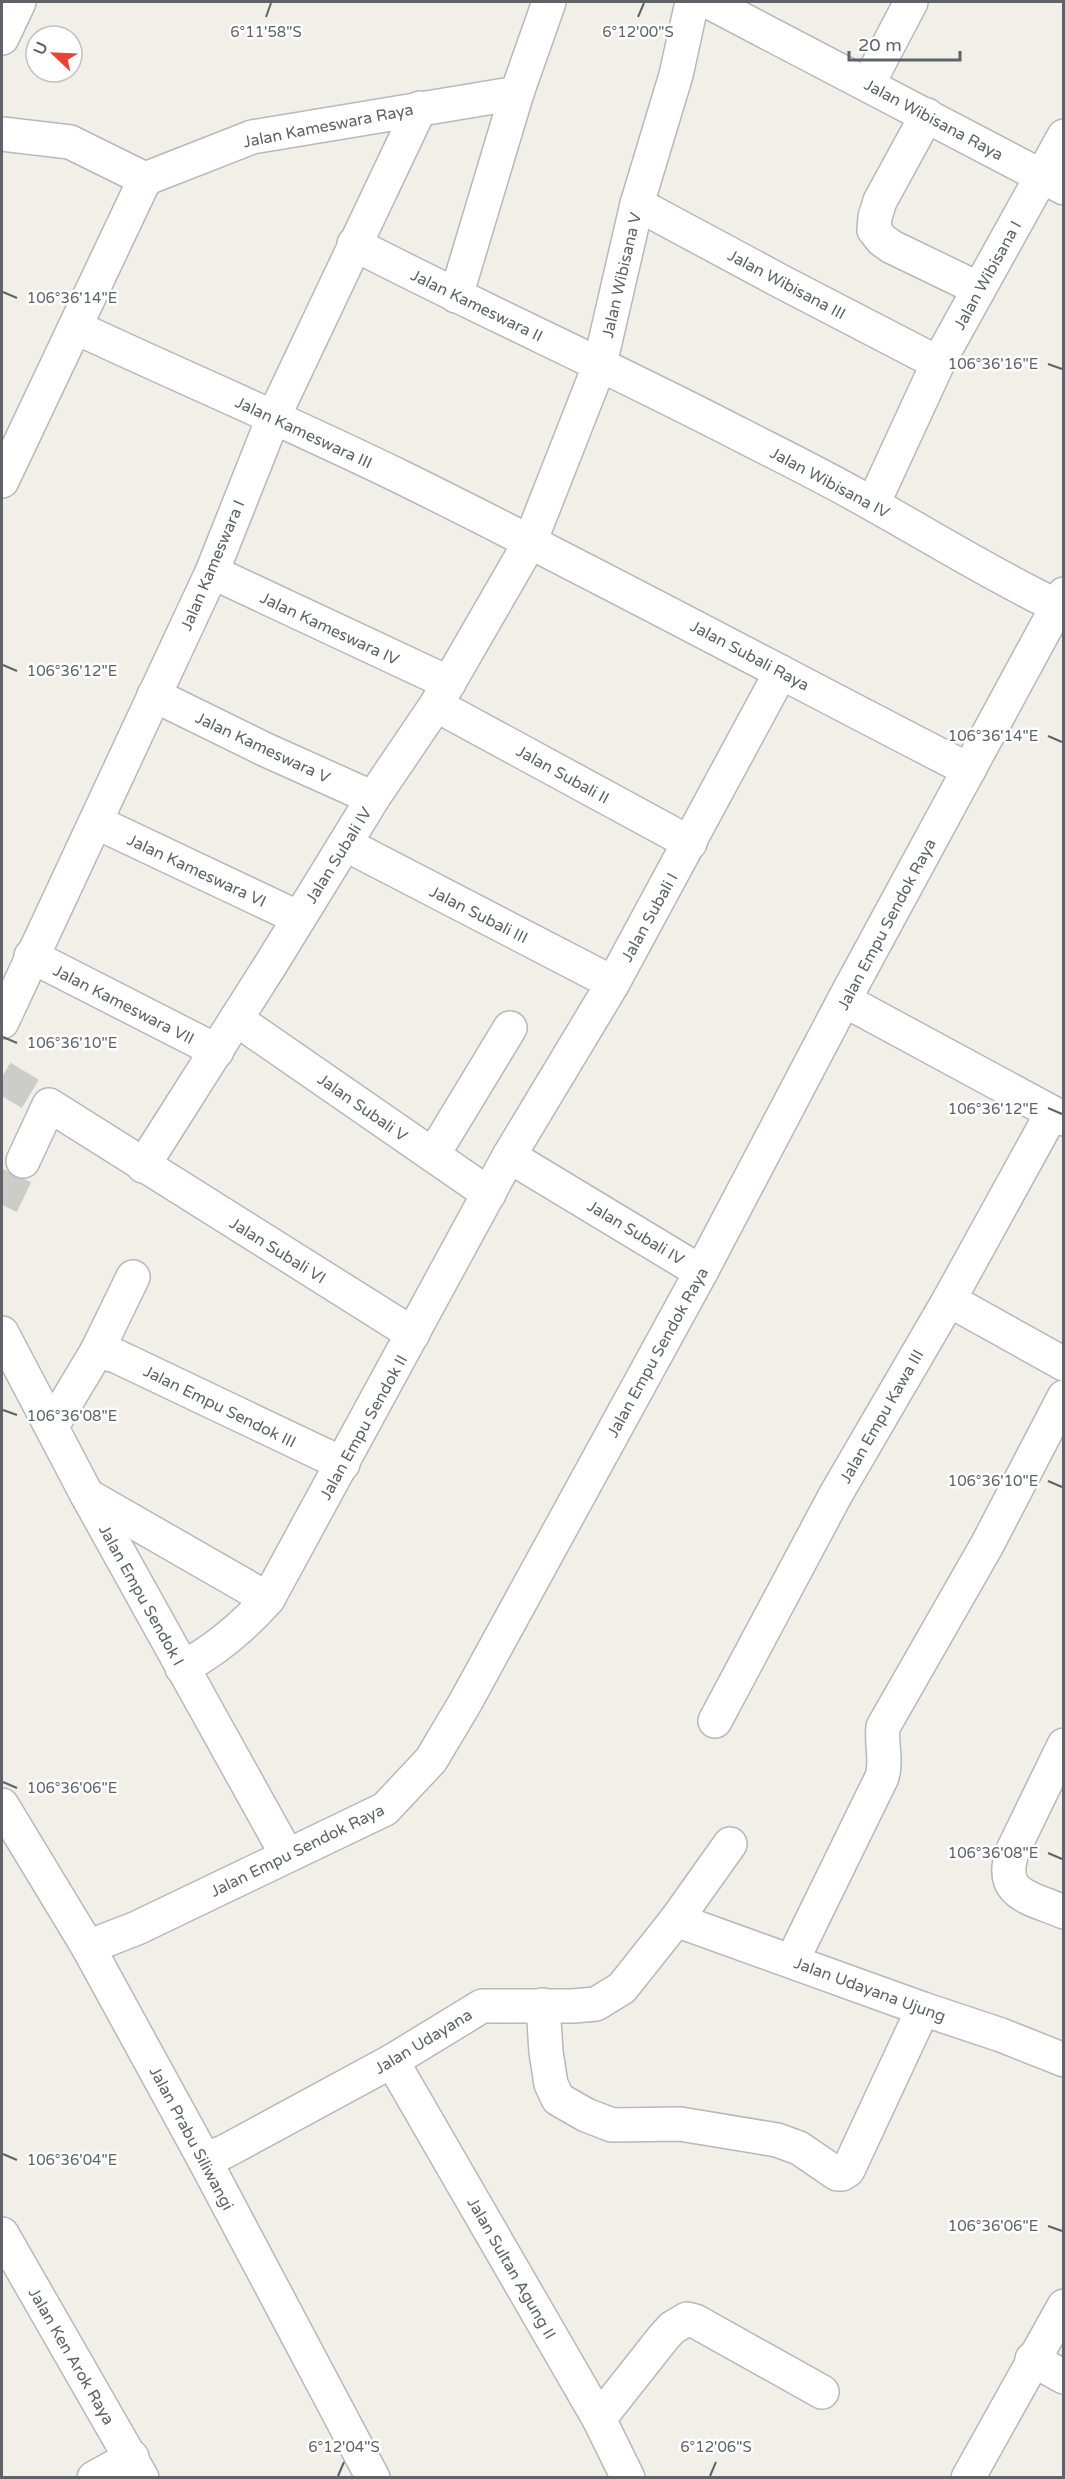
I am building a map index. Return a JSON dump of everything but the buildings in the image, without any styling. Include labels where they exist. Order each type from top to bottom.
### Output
[{"type":"street","points":[[2,38],[19,2]]},
{"type":"street","points":[[456,296],[517,93],[549,2]]},
{"type":"street","name":"Jalan Wibisana V","points":[[530,542],[600,364],[637,204],[676,75],[692,2]]},
{"type":"street","name":"Jalan Wibisana Raya","points":[[709,2],[1052,182]]},
{"type":"street","points":[[868,84],[912,2]]},
{"type":"street","name":"Jalan Kameswara Raya","points":[[146,179],[252,137],[517,93]]},
{"type":"street","name":"Jalan Kameswara I","points":[[2,1022],[212,572],[274,416],[420,108]]},
{"type":"street","points":[[927,115],[880,201],[874,230],[892,247],[979,290]]},
{"type":"street","points":[[2,134],[70,142],[146,179],[2,481]]},
{"type":"street","name":"Jalan Wibisana I","points":[[873,504],[938,363],[979,290],[1052,182],[1064,136]]},
{"type":"street","name":"Jalan Wibisana III","points":[[637,204],[938,363]]},
{"type":"street","name":"Jalan Kameswara II","points":[[354,244],[456,296],[600,364]]},
{"type":"street","name":"Jalan Kameswara III","points":[[75,327],[184,378],[274,416],[530,542]]},
{"type":"street","name":"Jalan Wibisana IV","points":[[600,364],[873,504],[1008,583],[1060,600]]},
{"type":"street","name":"Jalan Subali Raya","points":[[530,542],[668,611],[969,770]]},
{"type":"street","name":"Jalan Subali IV","points":[[143,1166],[217,1051],[372,798],[443,694],[530,542]]},
{"type":"street","name":"Jalan Kameswara IV","points":[[212,572],[443,694]]},
{"type":"street","name":"Jalan Empu Sendok Raya","points":[[88,1947],[137,1928],[385,1809],[431,1760],[465,1703],[701,1272],[844,1000],[1060,600]]},
{"type":"street","name":"Jalan Subali I","points":[[509,1156],[613,983],[781,672]]},
{"type":"street","name":"Jalan Subali II","points":[[443,694],[690,843]]},
{"type":"street","name":"Jalan Kameswara V","points":[[154,695],[266,750],[372,798]]},
{"type":"street","name":"Jalan Kameswara VI","points":[[96,822],[299,918]]},
{"type":"street","name":"Jalan Subali III","points":[[345,844],[613,983]]},
{"type":"street","name":"Jalan Kameswara VII","points":[[31,956],[217,1051]]},
{"type":"street","points":[[844,1000],[1058,1116]]},
{"type":"street","name":"Jalan Subali V","points":[[236,1019],[489,1194]]},
{"type":"street","points":[[433,1155],[510,1028]]},
{"type":"street","name":"Jalan Subali VI","points":[[23,1161],[49,1106],[414,1334]]},
{"type":"street","name":"Jalan Empu Kawa III","points":[[715,1721],[836,1494],[1058,1116]]},
{"type":"street","name":"Jalan Subali IV","points":[[509,1156],[701,1272]]},
{"type":"street","name":"Jalan Empu Sendok II","points":[[183,1668],[200,1659],[245,1625],[268,1599],[509,1156]]},
{"type":"street","points":[[52,1426],[97,1351],[133,1277]]},
{"type":"street","points":[[949,1300],[1064,1364]]},
{"type":"street","name":"Jalan Empu Sendok I","points":[[2,1332],[87,1495],[287,1855]]},
{"type":"street","name":"Jalan Empu Sendok III","points":[[97,1351],[116,1356],[343,1464]]},
{"type":"street","points":[[792,1961],[882,1777],[885,1766],[881,1741],[883,1728],[987,1545],[1064,1397]]},
{"type":"street","points":[[87,1495],[268,1599]]},
{"type":"street","points":[[1064,1745],[1007,1867],[1008,1881],[1016,1890],[1064,1912]]},
{"type":"street","name":"Jalan Prabu Siliwangi","points":[[2,1805],[88,1947],[204,2159],[371,2477]]},
{"type":"street","name":"Jalan Udayana","points":[[204,2159],[224,2152],[392,2061],[482,2006],[596,2004],[622,1988],[676,1920],[730,1844]]},
{"type":"street","name":"Jalan Udayana Ujung","points":[[676,1920],[1001,2035],[1064,2060]]},
{"type":"street","points":[[543,2005],[551,2084],[558,2099],[576,2110],[612,2125],[680,2124],[777,2140],[799,2148],[837,2174],[848,2170],[923,2009]]},
{"type":"street","name":"Jalan Sultan Agung II","points":[[392,2061],[599,2419],[628,2478]]},
{"type":"street","name":"Jalan Ken Arok Raya","points":[[2,2234],[137,2467]]},
{"type":"street","points":[[968,2478],[1064,2306]]},
{"type":"street","points":[[599,2419],[663,2337],[687,2319],[695,2321],[822,2392]]},
{"type":"street","points":[[1032,2360],[1064,2377]]},
{"type":"street","points":[[94,2478],[137,2467]]},
{"type":"tunnel","points":[[2,1077],[49,1105]]},
{"type":"tunnel","points":[[2,1205],[23,1161]]}]
